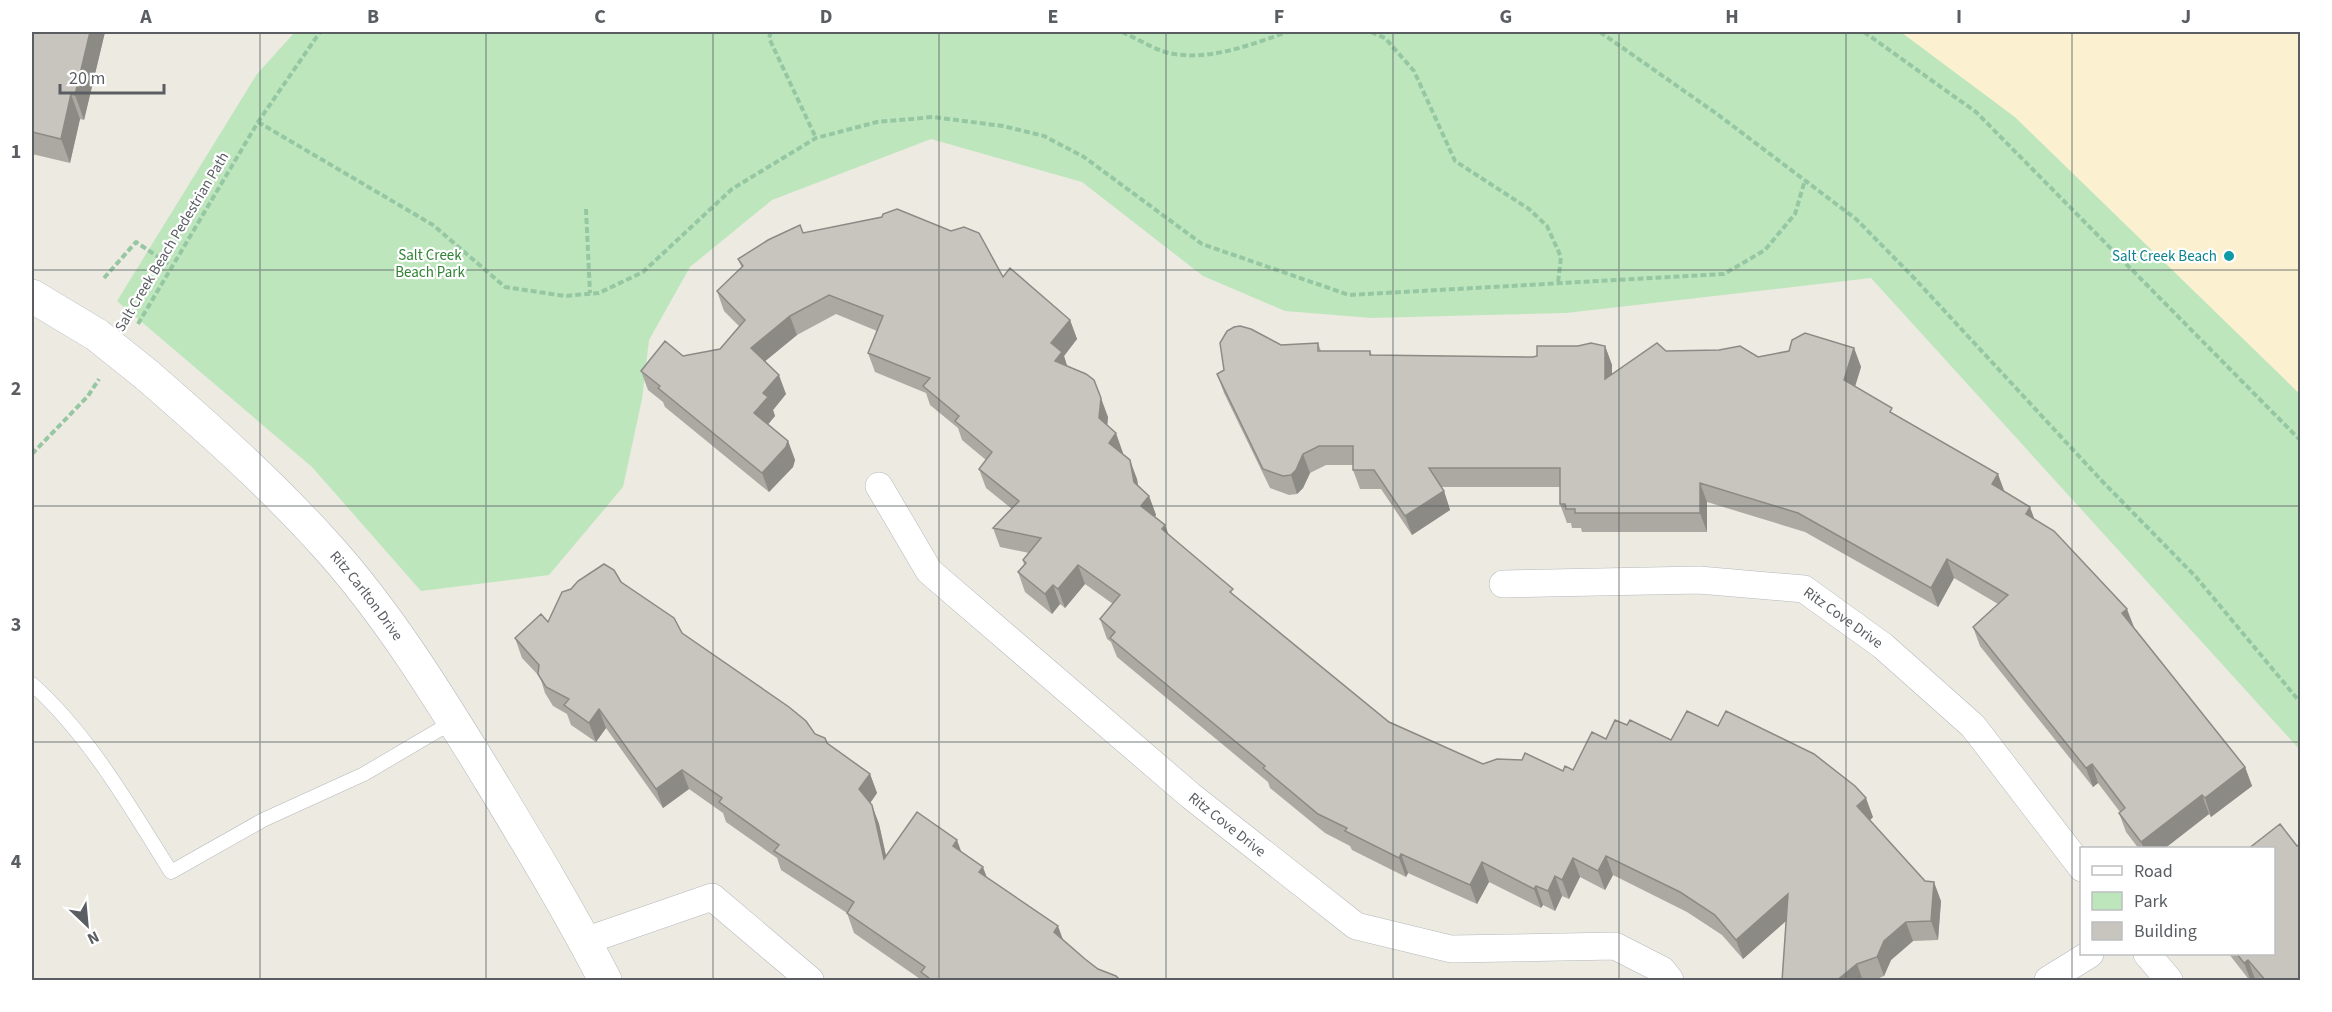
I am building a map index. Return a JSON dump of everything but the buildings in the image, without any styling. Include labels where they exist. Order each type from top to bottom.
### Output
[{"type":"street","name":"Ritz Carlton Drive","points":[[32,296],[97,335],[147,375],[237,453],[326,545],[394,632],[454,721],[585,941],[605,981]]},
{"type":"street","name":"Ritz Cove Drive","points":[[879,486],[928,571],[1191,796],[1356,926],[1450,949],[1615,946],[1662,970],[1670,981]]},
{"type":"street","name":"Ritz Cove Drive","points":[[1503,584],[1699,580],[1804,589],[1883,646],[1973,726],[2080,865]]},
{"type":"street","points":[[585,941],[712,897],[810,981]]},
{"type":"street","points":[[2048,981],[2088,955]]},
{"type":"street","points":[[2148,955],[2169,981]]},
{"type":"lane","points":[[32,684],[45,696],[109,774],[171,872],[263,820],[364,774],[454,721]]},
{"type":"path","name":"Salt Creek Beach Pedestrian Path","points":[[135,328],[258,122],[320,32]]},
{"type":"path","points":[[771,32],[769,38],[816,138]]},
{"type":"path","points":[[1122,32],[1166,52],[1211,55],[1254,44],[1287,32]]},
{"type":"path","points":[[1371,32],[1385,38],[1414,71],[1455,161],[1529,209],[1547,226],[1561,256],[1558,283]]},
{"type":"path","points":[[1600,32],[1718,114],[1856,219],[1915,279],[2101,480],[2196,577],[2301,702]]},
{"type":"path","points":[[1864,32],[1976,112],[2301,440]]},
{"type":"path","points":[[258,122],[434,225],[505,287],[565,296],[599,293],[643,272],[732,189],[816,138],[877,122],[933,117],[1003,126],[1044,136],[1084,157],[1202,244],[1349,296],[1724,274],[1765,250],[1795,214],[1805,180]]},
{"type":"path","points":[[586,209],[590,293]]},
{"type":"path","points":[[104,278],[136,242],[172,266]]},
{"type":"path","points":[[32,454],[87,396],[101,376]]},
{"type":"green space","name":"Salt Creek Beach Park","points":[[295,32],[1901,32],[2015,117],[2300,394],[2300,750],[1871,278],[1566,313],[1371,318],[1285,311],[1203,276],[1082,182],[931,139],[772,200],[690,267],[649,340],[642,399],[623,487],[549,575],[421,591],[312,467],[117,301],[257,74]]},
{"type":"sand","name":"Salt Creek Beach","points":[[1901,32],[2300,32],[2300,394],[2015,117]]},
{"type":"place","name":"Salt Creek Beach","points":[[2229,256]]}]
